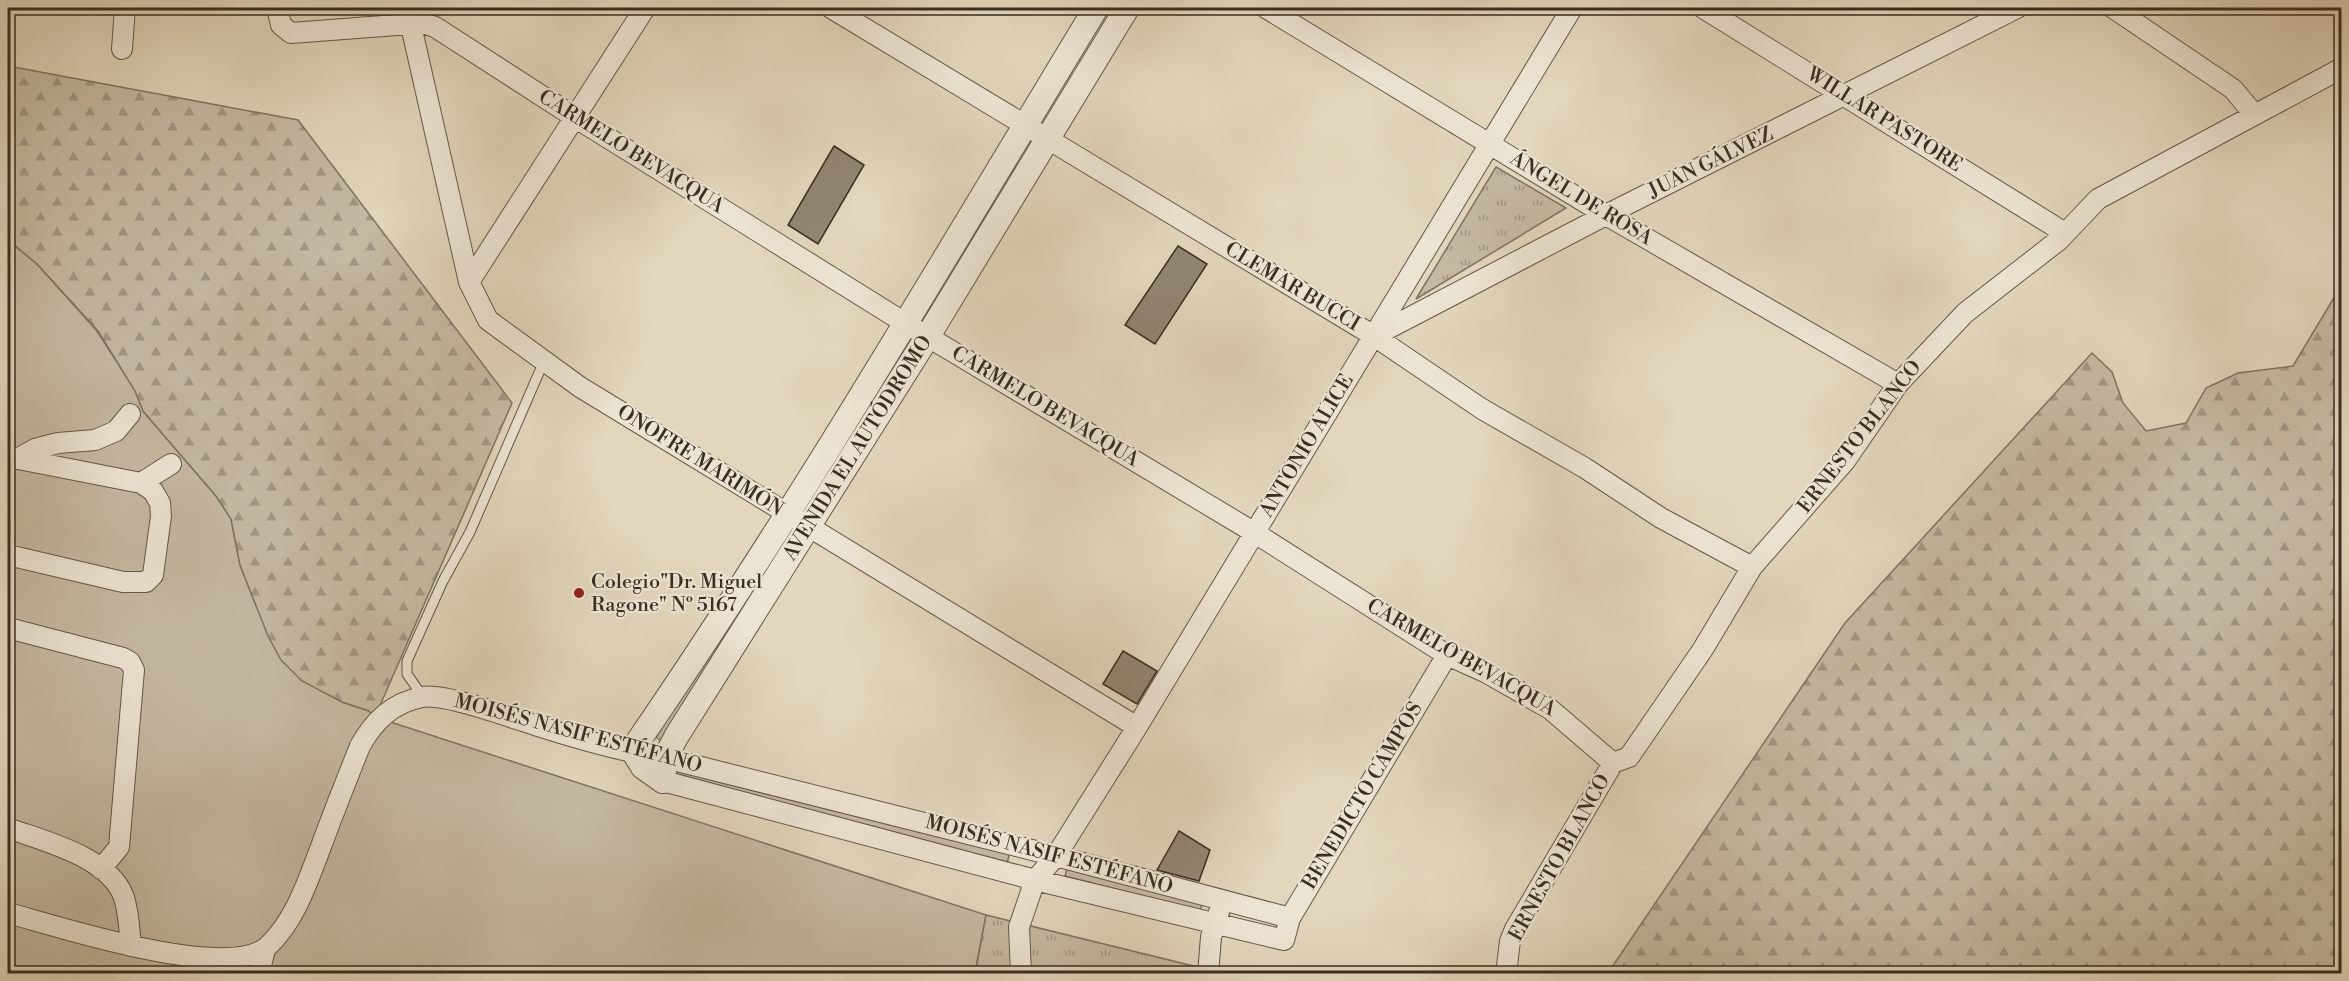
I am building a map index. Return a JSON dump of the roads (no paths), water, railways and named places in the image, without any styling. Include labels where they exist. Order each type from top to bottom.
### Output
[{"type":"street","points":[[122,50],[125,8]]},
{"type":"street","name":"CARMELO BEVACQUA","points":[[277,8],[281,25],[291,33],[409,16],[435,27],[576,118],[905,323],[1255,533],[1447,655],[1487,673],[1550,709],[1613,763]]},
{"type":"street","points":[[469,282],[645,8]]},
{"type":"street","name":"CLEMAR BUCCI","points":[[831,8],[1374,336],[1491,415],[1592,472],[1661,518],[1752,567]]},
{"type":"street","name":"AVENIDA EL AUTÓDROMO","points":[[635,754],[639,740],[787,515],[1096,8]]},
{"type":"street","name":"AVENIDA EL AUTÓDROMO","points":[[664,770],[676,737],[928,336],[1127,8]]},
{"type":"street","name":"ÁNGEL DE ROSA","points":[[1266,8],[1606,215],[1898,384]]},
{"type":"street","name":"ANTONIO ALICE","points":[[1035,880],[1056,856],[1137,728],[1572,8]]},
{"type":"street","name":"WILLAR PASTORE","points":[[1703,8],[2065,233]]},
{"type":"street","name":"JUAN GÁLVEZ","points":[[1374,336],[1606,215],[2017,8]]},
{"type":"street","points":[[2113,8],[2233,89],[2253,113]]},
{"type":"street","name":"ONOFRE MARIMÓN","points":[[409,16],[469,282],[488,320],[580,387],[1137,728]]},
{"type":"street","name":"ERNESTO BLANCO","points":[[1506,974],[1510,941],[1515,929],[1613,763],[1629,757],[1703,649],[1752,567],[1845,461],[1898,384],[1965,313],[2065,233],[2098,199],[2253,113],[2342,68]]},
{"type":"street","points":[[12,458],[58,443],[95,440],[116,431],[130,414]]},
{"type":"street","points":[[8,555],[123,582],[146,582],[153,575],[161,516],[160,503],[153,491],[141,483],[12,458]]},
{"type":"street","points":[[141,483],[171,465]]},
{"type":"street","points":[[8,628],[123,658],[130,662],[134,670],[119,847],[115,856],[101,869]]},
{"type":"street","name":"BENEDICTO CAMPOS","points":[[1284,940],[1290,918],[1447,655]]},
{"type":"street","points":[[259,974],[265,949],[298,904],[360,746],[369,729],[387,711],[423,697]]},
{"type":"street","name":"MOISÉS NASIF ESTÉFANO","points":[[423,697],[486,709],[635,754]]},
{"type":"street","points":[[635,754],[643,767],[664,770]]},
{"type":"street","name":"MOISÉS NASIF ESTÉFANO","points":[[664,770],[1056,856],[1290,918]]},
{"type":"street","name":"MOISÉS NASIF ESTÉFANO","points":[[664,770],[1035,880],[1284,940]]},
{"type":"street","points":[[8,828],[81,855],[101,869],[122,894],[131,946]]},
{"type":"street","points":[[1021,974],[1018,927],[1035,880]]},
{"type":"street","points":[[1209,974],[1211,937],[1222,900]]},
{"type":"street","points":[[8,913],[171,957],[209,962],[234,961],[265,949]]},
{"type":"lane","points":[[423,697],[407,674],[407,661],[443,581],[470,532],[544,361]]},
{"type":"place","name":"Colegio\"Dr. Miguel Ragone\" Nº 5167","points":[[579,593]]}]
